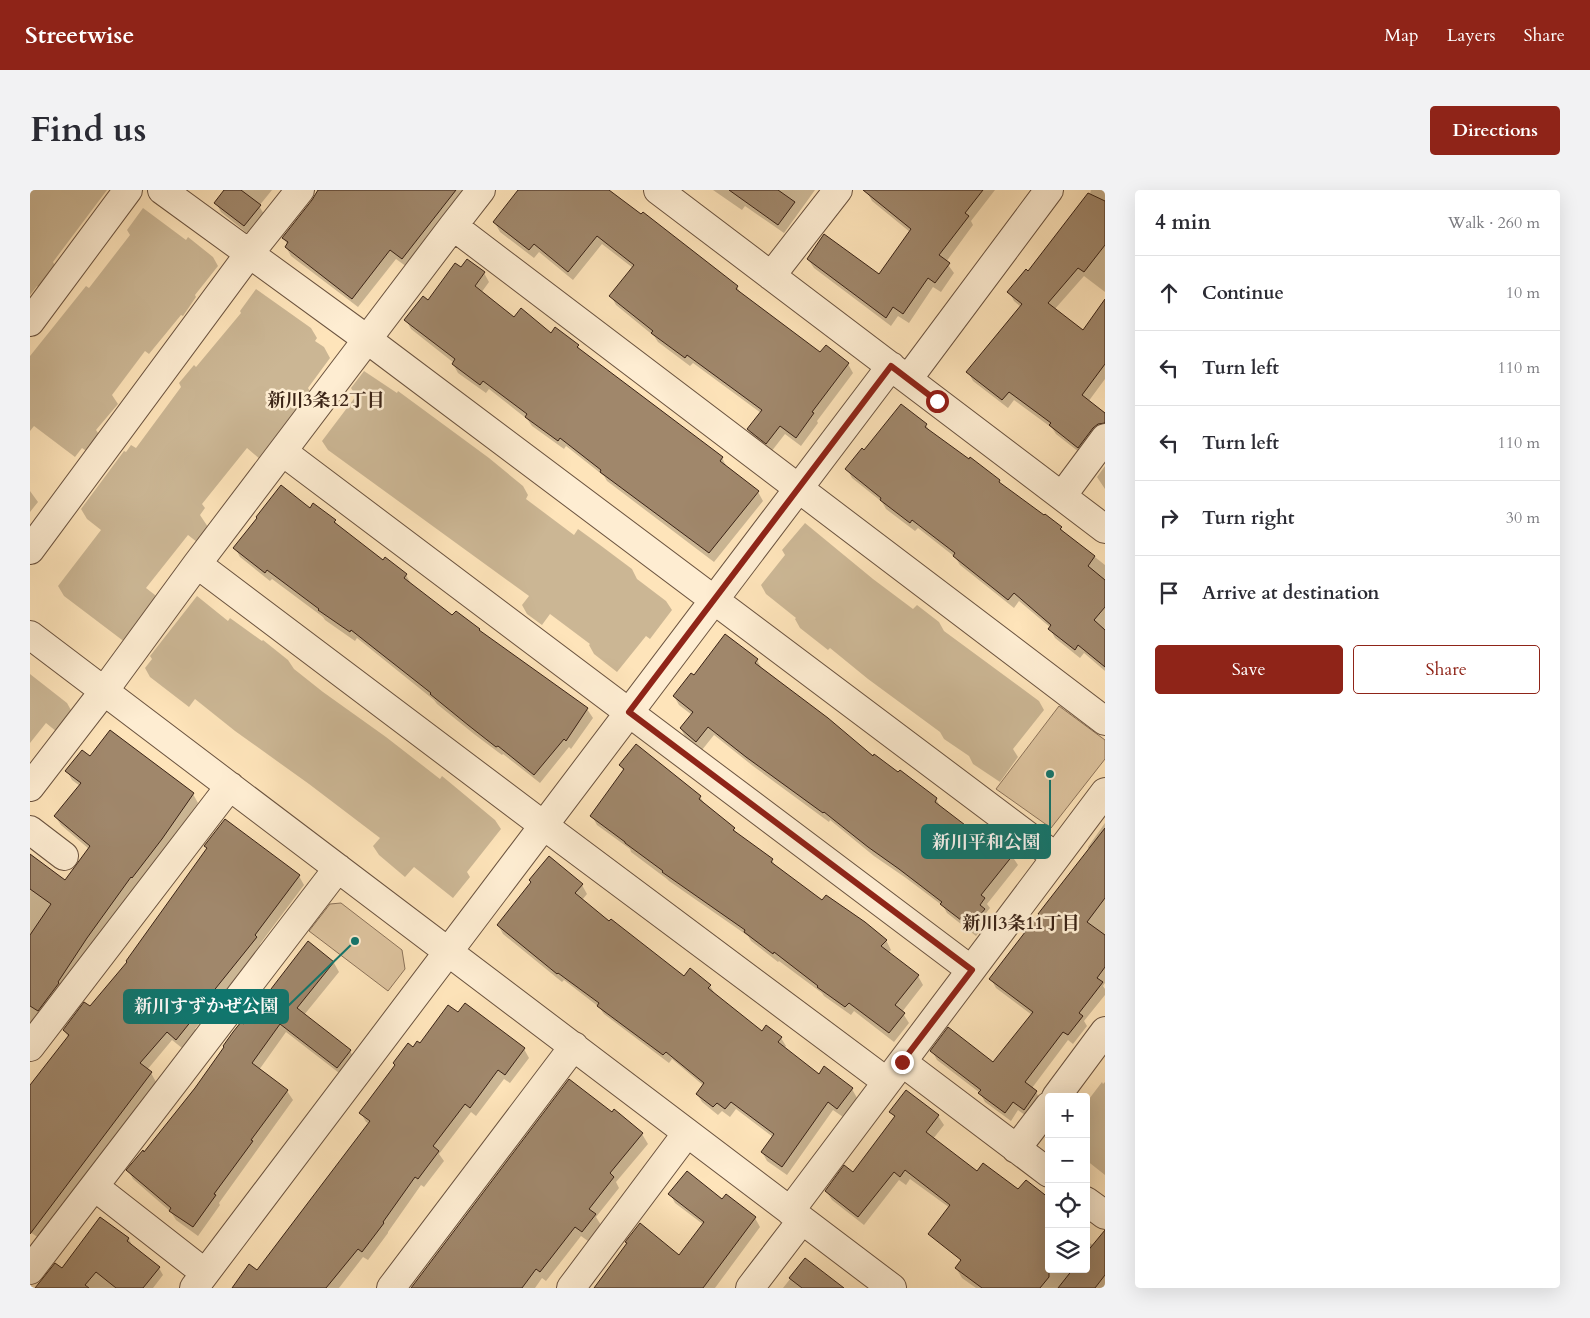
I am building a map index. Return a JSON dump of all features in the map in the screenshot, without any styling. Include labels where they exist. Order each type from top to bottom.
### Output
[{"type":"street","points":[[30,322],[128,190]]},
{"type":"street","points":[[162,190],[368,340],[1056,857]]},
{"type":"street","points":[[30,550],[250,254],[300,190]]},
{"type":"street","points":[[30,787],[104,692],[198,564],[482,190]]},
{"type":"street","points":[[658,190],[1105,529]]},
{"type":"street","points":[[771,276],[838,190]]},
{"type":"street","points":[[95,1187],[200,1280],[799,488],[899,372],[1049,190]]},
{"type":"street","points":[[453,226],[1105,721]]},
{"type":"street","points":[[1062,496],[1105,438]]},
{"type":"street","points":[[283,452],[972,970]]},
{"type":"street","points":[[198,564],[543,825],[895,1072],[1016,1149],[1045,1170]]},
{"type":"street","points":[[30,635],[892,1288]]},
{"type":"street","points":[[30,1047],[230,786]]},
{"type":"street","points":[[750,1288],[796,1216],[895,1072],[1105,792]]},
{"type":"street","points":[[30,830],[64,856]]},
{"type":"street","points":[[30,1270],[338,868]]},
{"type":"street","points":[[1059,1093],[1105,1031]]},
{"type":"street","points":[[391,1288],[574,1046]]},
{"type":"street","points":[[1016,1149],[1045,1111]]},
{"type":"street","points":[[571,1288],[687,1132]]},
{"type":"street","points":[[1090,1204],[1105,1215]]},
{"type":"shaded area","points":[[1059,706],[1105,740],[1105,759],[1051,828],[996,789]]},
{"type":"shaded area","points":[[341,903],[402,950],[405,969],[388,991],[309,931],[330,904]]},
{"type":"building","points":[[224,190],[241,190],[261,205],[244,226],[214,203]]},
{"type":"building","points":[[318,190],[456,190],[402,259],[390,250],[352,299],[285,247],[288,242],[282,238]]},
{"type":"building","points":[[518,190],[609,190],[641,214],[643,212],[738,286],[736,289],[820,352],[826,345],[849,363],[812,412],[814,413],[796,438],[780,426],[766,444],[747,429],[762,410],[687,355],[685,358],[651,333],[653,331],[609,296],[634,265],[597,236],[568,272],[534,244],[529,250],[493,222]]},
{"type":"building","points":[[729,190],[778,190],[795,202],[778,225]]},
{"type":"building","points":[[863,190],[983,190],[965,213],[969,216],[939,255],[950,263],[935,283],[928,278],[903,314],[893,307],[886,318],[807,259],[824,234],[879,274],[911,229]]},
{"type":"building","points":[[1088,193],[1105,201],[1105,245],[1084,272],[1078,268],[1048,303],[1083,330],[1105,299],[1105,364],[1082,395],[1105,413],[1105,423],[1098,424],[1093,428],[1078,448],[1049,425],[1051,423],[1009,392],[1002,400],[966,372],[1022,304],[1007,292],[1026,269],[1028,271]]},
{"type":"building","points":[[467,259],[485,272],[475,286],[514,317],[521,308],[551,333],[555,327],[579,345],[577,347],[723,457],[720,461],[759,491],[709,553],[600,472],[601,470],[560,438],[558,441],[525,417],[527,414],[483,381],[480,385],[452,364],[455,359],[404,320],[423,296],[428,300],[455,263],[461,267]]},
{"type":"building","points":[[901,404],[927,424],[925,427],[969,459],[970,457],[1000,480],[999,482],[1062,527],[1060,529],[1095,556],[1088,566],[1105,580],[1105,607],[1094,620],[1105,630],[1105,667],[1078,645],[1075,650],[1048,629],[1051,625],[1014,593],[1008,600],[953,556],[955,553],[912,520],[910,523],[845,469],[862,448],[864,450]]},
{"type":"building","points":[[281,485],[310,508],[313,503],[383,560],[385,557],[407,574],[404,578],[452,615],[456,611],[479,630],[588,708],[566,741],[564,739],[534,775],[468,725],[431,693],[351,630],[350,632],[318,610],[267,570],[265,573],[233,548]]},
{"type":"building","points":[[725,634],[758,659],[755,663],[828,718],[873,756],[874,754],[898,772],[900,770],[937,798],[935,802],[986,841],[990,836],[1013,855],[981,895],[985,898],[980,905],[985,909],[970,927],[940,904],[942,902],[899,869],[708,727],[696,742],[680,728],[693,712],[673,696],[691,673],[694,675]]},
{"type":"building","points":[[110,730],[194,793],[162,839],[131,877],[87,938],[59,983],[38,1011],[30,1006],[30,935],[51,904],[30,889],[30,854],[65,880],[90,846],[54,816],[81,783],[65,771],[82,750],[90,756]]},
{"type":"building","points":[[636,744],[701,796],[699,799],[735,828],[733,830],[773,859],[771,862],[822,900],[826,895],[865,922],[887,940],[881,946],[919,975],[895,1005],[905,1013],[889,1033],[849,1003],[845,1007],[817,987],[774,952],[773,954],[744,932],[745,930],[662,872],[590,816],[624,769],[619,765]]},
{"type":"building","points":[[225,819],[300,875],[255,935],[257,937],[176,1040],[167,1032],[140,1063],[152,1072],[30,1234],[30,1085],[69,1035],[63,1030],[84,1002],[90,1006],[127,962],[207,848],[204,846]]},
{"type":"building","points":[[1105,828],[1105,898],[1087,922],[1105,935],[1105,967],[1097,978],[1103,982],[1079,1013],[1083,1016],[1068,1035],[1063,1032],[1025,1082],[1037,1091],[1024,1110],[1013,1102],[1005,1113],[978,1093],[981,1090],[930,1051],[948,1027],[993,1062],[1033,1012],[989,979]]},
{"type":"building","points":[[549,856],[583,884],[575,893],[609,921],[611,919],[684,976],[690,968],[711,985],[708,988],[762,1031],[766,1025],[782,1037],[778,1042],[819,1074],[824,1066],[853,1088],[837,1109],[828,1102],[782,1167],[761,1152],[774,1134],[731,1102],[725,1109],[717,1103],[713,1107],[696,1094],[704,1083],[666,1052],[663,1055],[597,1006],[599,1003],[557,974],[497,925],[531,882],[529,880]]},
{"type":"building","points":[[308,941],[334,962],[297,1008],[351,1050],[337,1068],[280,1024],[252,1063],[288,1090],[251,1140],[253,1141],[214,1194],[216,1195],[193,1227],[169,1211],[171,1208],[126,1170],[143,1150],[144,1152],[195,1088],[233,1032],[241,1022],[244,1024]]},
{"type":"building","points":[[465,1003],[525,1048],[505,1075],[498,1070],[470,1108],[465,1104],[433,1146],[439,1151],[418,1179],[415,1177],[362,1252],[358,1249],[326,1288],[232,1288],[249,1264],[257,1270],[370,1121],[359,1113],[395,1065],[393,1063],[408,1043],[413,1047],[417,1041],[420,1043],[448,1005],[458,1012]]},
{"type":"building","points":[[569,1079],[612,1112],[614,1109],[643,1133],[610,1173],[614,1177],[589,1209],[596,1214],[582,1232],[575,1227],[540,1272],[536,1269],[522,1288],[411,1288]]},
{"type":"building","points":[[906,1090],[939,1115],[926,1132],[977,1171],[983,1163],[1018,1189],[1026,1180],[1045,1195],[1045,1273],[1049,1273],[1049,1277],[1040,1288],[982,1288],[955,1268],[961,1260],[928,1234],[950,1205],[905,1170],[900,1177],[894,1172],[858,1217],[825,1191],[844,1165],[853,1172],[895,1116],[889,1112]]},
{"type":"building","points":[[687,1171],[722,1199],[726,1194],[756,1217],[703,1288],[594,1288],[640,1223],[679,1255],[704,1222],[668,1194]]},
{"type":"building","points":[[100,1217],[129,1238],[127,1241],[160,1267],[143,1288],[116,1288],[96,1272],[85,1285],[89,1288],[35,1288],[55,1263],[62,1268]]},
{"type":"building","points":[[1105,1230],[1105,1275],[1095,1288],[1058,1288],[1070,1273],[1090,1273],[1090,1248]]},
{"type":"building","points":[[805,1258],[844,1288],[802,1288],[789,1278]]},
{"type":"place","name":"新川平和公園","points":[[1050,774]]},
{"type":"place","name":"新川すずかぜ公園","points":[[355,941]]},
{"type":"district","name":"新川3条12丁目","points":[[326,400]]},
{"type":"district","name":"新川3条11丁目","points":[[1021,923]]},
{"type":"route","points":[[902,1062],[972,970],[629,712],[891,366],[937,401]]}]
